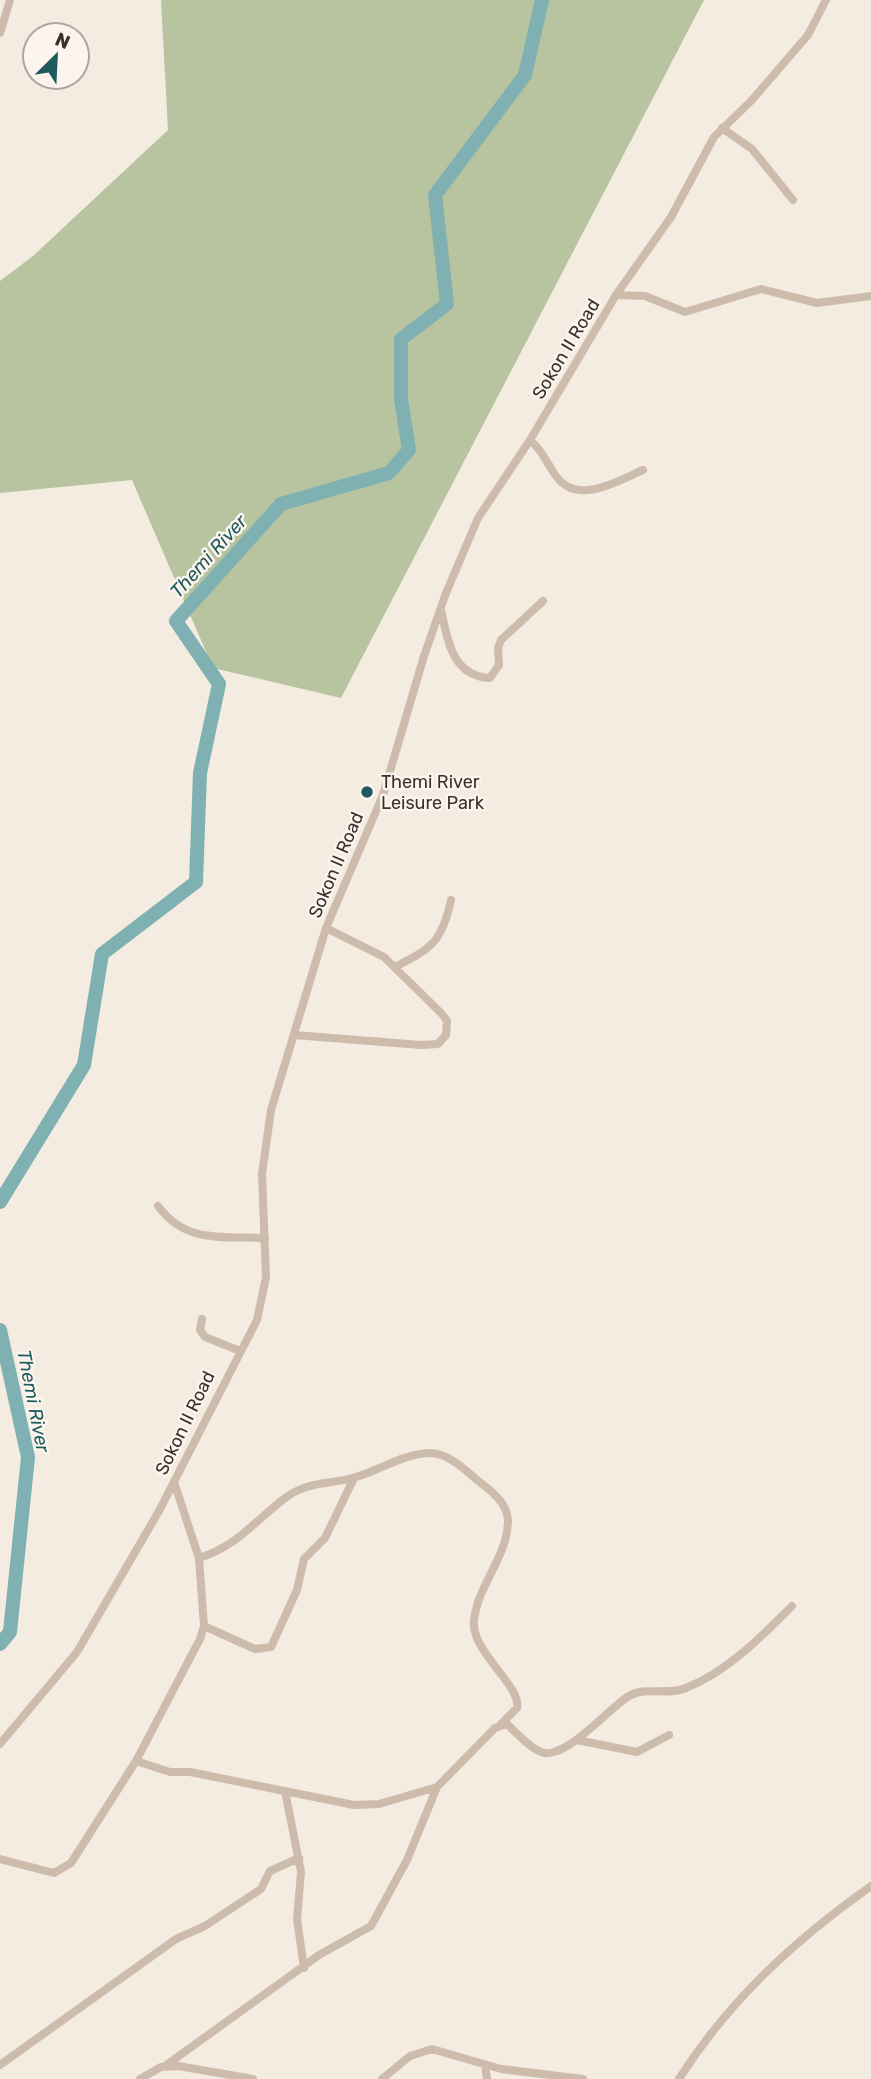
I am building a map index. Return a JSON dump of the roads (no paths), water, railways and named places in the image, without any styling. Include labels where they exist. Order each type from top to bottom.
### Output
[{"type":"street","points":[[0,33],[10,0]]},
{"type":"street","name":"Sokon II Road","points":[[0,1744],[77,1652],[174,1482],[257,1320],[264,1294],[264,1152],[271,1110],[326,928],[386,785],[441,610],[478,518],[530,440],[616,295],[671,217],[705,150],[808,35],[826,0]]},
{"type":"street","points":[[722,128],[752,149],[793,200]]},
{"type":"street","points":[[616,295],[645,296],[685,312],[761,289],[817,303],[871,296]]},
{"type":"street","points":[[530,440],[547,457],[558,479],[572,488],[593,489],[643,470]]},
{"type":"street","points":[[441,610],[450,648],[458,664],[469,674],[489,678],[499,665],[498,648],[501,640],[543,601]]},
{"type":"street","points":[[395,967],[422,953],[439,939],[451,900]]},
{"type":"street","points":[[293,1035],[421,1045],[444,1040],[448,1029],[447,1021],[395,967],[371,948],[326,928]]},
{"type":"street","points":[[158,1206],[178,1228],[195,1234],[265,1238]]},
{"type":"street","points":[[202,1319],[200,1330],[205,1336],[240,1351]]},
{"type":"street","points":[[140,2079],[165,2066],[376,1920],[407,1860],[437,1787],[453,1767],[517,1708],[517,1699],[476,1636],[474,1622],[481,1595],[506,1542],[508,1517],[503,1504],[470,1474],[441,1455],[415,1455],[354,1478],[324,1481],[298,1491],[240,1538],[220,1551],[199,1558]]},
{"type":"street","points":[[204,1626],[255,1649],[266,1650],[271,1647],[297,1590],[304,1559],[325,1538],[354,1478]]},
{"type":"street","points":[[0,1859],[54,1873],[71,1863],[136,1761],[200,1639],[204,1626],[199,1558],[174,1482]]},
{"type":"street","points":[[500,1725],[507,1724],[545,1753],[577,1740],[632,1693],[677,1691],[698,1682],[752,1644],[792,1606]]},
{"type":"street","points":[[577,1740],[637,1752],[669,1735]]},
{"type":"street","points":[[136,1761],[170,1772],[190,1772],[366,1805],[437,1787]]},
{"type":"street","points":[[285,1791],[302,1880],[297,1919],[304,1968]]},
{"type":"street","points":[[0,2065],[176,1939],[205,1926],[261,1889],[270,1871],[299,1858]]},
{"type":"street","points":[[679,2079],[725,2016],[775,1961],[839,1906],[871,1886]]},
{"type":"street","points":[[382,2079],[410,2056],[432,2049],[485,2065],[583,2079]]},
{"type":"street","points":[[485,2065],[487,2079]]},
{"type":"street","points":[[165,2066],[189,2066],[253,2079]]},
{"type":"waterway","name":"Themi River","points":[[0,1202],[84,1065],[102,954],[196,882],[200,773],[219,684],[176,621],[281,504],[389,473],[409,450],[401,399],[401,339],[447,304],[435,195],[525,75],[542,0]]},
{"type":"waterway","name":"Themi River","points":[[0,1330],[28,1457],[10,1632],[0,1644]]},
{"type":"place","name":"Themi River Leisure Park","points":[[367,792]]}]
